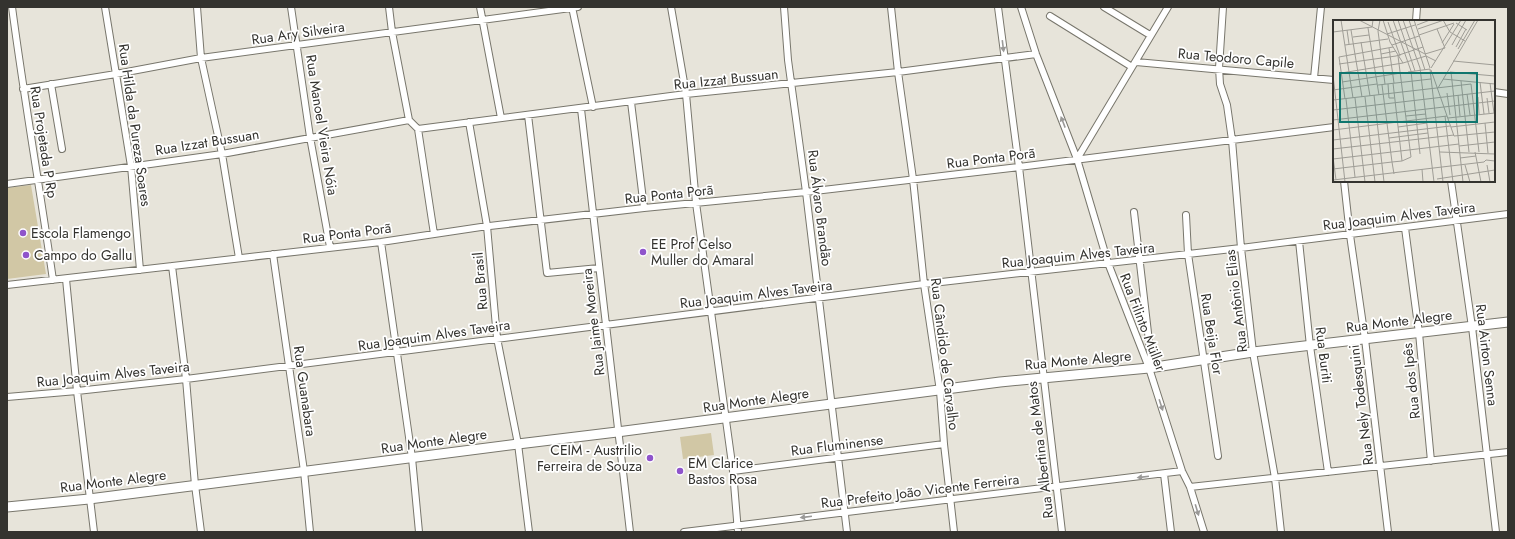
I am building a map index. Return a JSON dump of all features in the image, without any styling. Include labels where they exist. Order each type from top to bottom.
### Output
[{"type":"street","name":"Rua Projetada P Rp","points":[[12,7],[23,89],[39,180],[54,280]]},
{"type":"street","name":"Rua Hilda da Pureza Soares","points":[[105,7],[131,166],[140,270]]},
{"type":"street","points":[[197,7],[201,58],[222,154],[239,258]]},
{"type":"street","name":"Rua Manoel Vieira Nóia","points":[[291,7],[310,137],[330,247]]},
{"type":"street","points":[[389,7],[392,32],[409,120],[418,129],[434,234]]},
{"type":"street","points":[[480,7],[501,118]]},
{"type":"street","name":"Rua Ary Silveira","points":[[23,89],[201,58],[574,7]]},
{"type":"street","points":[[574,7],[593,107]]},
{"type":"street","points":[[671,7],[686,94],[696,203],[733,471],[737,529]]},
{"type":"street","name":"Rua Álvaro Brandão","points":[[784,7],[791,84],[806,192],[847,532]]},
{"type":"street","name":"Rua Cândido de Carvalho","points":[[891,7],[898,72],[913,179],[924,284],[940,391],[944,444],[954,532]]},
{"type":"street","name":"Rua Albertina de Matos","points":[[998,7],[1019,167],[1062,532]]},
{"type":"street","name":"Rua Filinto Müller","points":[[1022,7],[1036,54],[1077,159],[1108,263],[1150,367],[1182,472],[1190,487],[1204,532]]},
{"type":"street","points":[[1104,7],[1150,35]]},
{"type":"street","points":[[1077,159],[1168,7]]},
{"type":"street","name":"Rua Antônio Elias","points":[[1223,7],[1219,68],[1220,84],[1228,105],[1241,248],[1253,352],[1275,478],[1281,532]]},
{"type":"street","points":[[1314,78],[1321,7]]},
{"type":"street","points":[[1416,20],[1417,7]]},
{"type":"street","points":[[1050,16],[1134,64]]},
{"type":"street","name":"Rua Izzat Bussuan","points":[[418,129],[581,109],[686,94],[898,72],[1036,54]]},
{"type":"street","name":"Rua Teodoro Capile","points":[[1134,64],[1219,68],[1333,80]]},
{"type":"street","points":[[51,84],[62,149]]},
{"type":"street","points":[[1495,92],[1508,94]]},
{"type":"street","points":[[631,102],[644,208]]},
{"type":"street","name":"Rua Jaime Moreira","points":[[581,109],[630,532]]},
{"type":"street","points":[[528,115],[547,273],[599,268]]},
{"type":"street","name":"Rua Izzat Bussuan","points":[[7,184],[222,154],[409,120]]},
{"type":"street","name":"Rua Brasil","points":[[469,122],[487,226],[497,338],[518,444],[529,532]]},
{"type":"street","name":"Rua Ponta Porã","points":[[7,285],[381,242],[487,226],[644,208],[806,192],[1019,167],[1333,127]]},
{"type":"street","name":"Rua Nely Todesquini","points":[[1344,182],[1388,532]]},
{"type":"street","name":"Rua Airton Senna","points":[[1451,182],[1472,326],[1496,532]]},
{"type":"street","points":[[1134,212],[1150,367]]},
{"type":"street","name":"Rua Joaquim Alves Taveira","points":[[7,397],[186,379],[924,284],[1350,235],[1508,214]]},
{"type":"street","name":"Rua Beija Flor","points":[[1186,215],[1188,254],[1218,456]]},
{"type":"street","name":"Rua dos Ipês","points":[[1405,228],[1418,333],[1431,461]]},
{"type":"street","name":"Rua Buriti","points":[[1299,241],[1310,346],[1328,472]]},
{"type":"street","points":[[381,242],[412,458],[419,532]]},
{"type":"street","name":"Rua Guanabara","points":[[273,254],[290,365],[310,532]]},
{"type":"street","points":[[172,266],[186,379],[195,485],[201,532]]},
{"type":"street","points":[[66,279],[77,391],[94,532]]},
{"type":"street","name":"Rua Monte Alegre","points":[[7,507],[89,499],[304,472],[940,391],[1000,382],[1150,367],[1253,352],[1508,322]]},
{"type":"street","name":"Rua Fluminense","points":[[733,471],[944,444]]},
{"type":"street","points":[[1190,487],[1508,452]]},
{"type":"street","name":"Rua Prefeito João Vicente Ferreira","points":[[684,532],[737,529],[845,512],[1182,472]]},
{"type":"street","points":[[1164,474],[1171,532]]},
{"type":"shaded area","name":"Escola Flamengo","points":[[31,185],[46,274],[7,279],[7,188]]},
{"type":"shaded area","points":[[711,433],[714,455],[683,459],[680,437]]},
{"type":"place","name":"Escola Flamengo","points":[[23,233]]},
{"type":"place","name":"EE Prof Celso Muller do Amaral","points":[[643,252]]},
{"type":"place","name":"Campo do Gallu","points":[[26,255]]},
{"type":"place","name":"CEIM - Austrilio Ferreira de Souza","points":[[650,458]]},
{"type":"place","name":"EM Clarice Bastos Rosa","points":[[680,471]]}]
